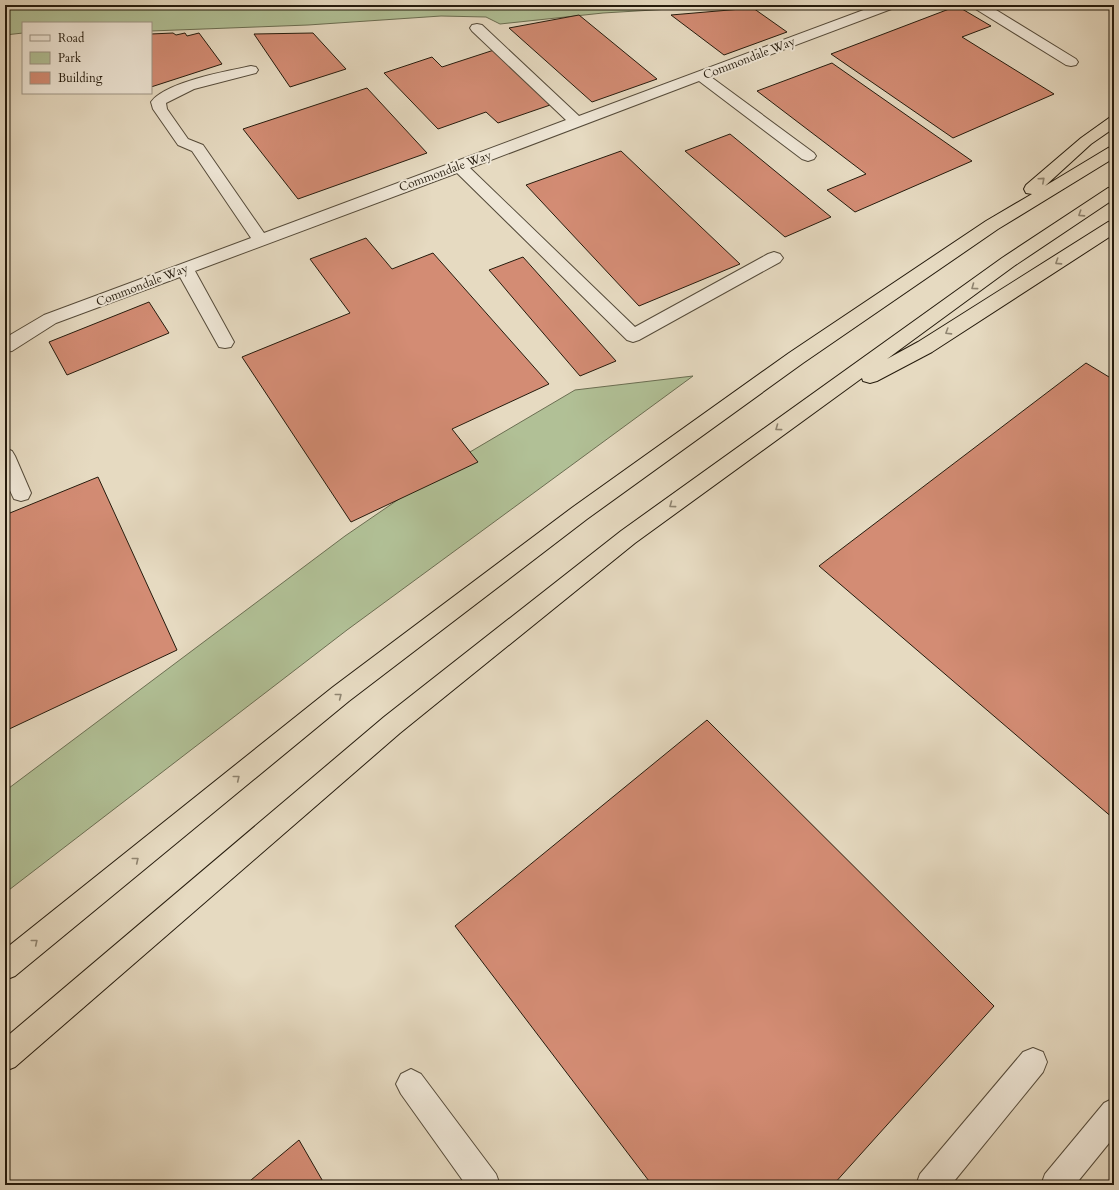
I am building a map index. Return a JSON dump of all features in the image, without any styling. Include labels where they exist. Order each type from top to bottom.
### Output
[{"type":"highway","points":[[992,225],[1086,141],[1114,121]]},
{"type":"highway","points":[[5,966],[341,694],[580,513],[796,358],[992,225],[1114,151]]},
{"type":"highway","points":[[5,1056],[392,725],[628,537],[1008,262],[1114,192]]},
{"type":"highway","points":[[796,415],[925,347],[1114,226]]},
{"type":"street","name":"Commondale Way","points":[[5,346],[50,319],[890,5]]},
{"type":"street","points":[[979,5],[1071,62]]},
{"type":"street","points":[[477,28],[577,122]]},
{"type":"street","points":[[251,70],[222,76],[192,85],[164,97],[158,102],[160,109],[182,142],[198,148],[261,240]]},
{"type":"street","points":[[701,76],[808,156]]},
{"type":"street","points":[[459,166],[633,336],[774,258]]},
{"type":"street","points":[[185,269],[225,342]]},
{"type":"street","points":[[5,456],[21,493]]},
{"type":"street","points":[[930,1185],[1033,1062]]},
{"type":"street","points":[[411,1084],[485,1185]]},
{"type":"street","points":[[1056,1185],[1111,1124]]},
{"type":"green space","points":[[5,5],[717,5],[603,13],[500,24],[486,17],[441,16],[308,25],[152,31],[152,22],[22,22],[22,33],[5,35]]},
{"type":"green space","points":[[693,376],[347,630],[5,893],[5,791],[345,536],[453,462],[575,390]]},
{"type":"building","points":[[957,6],[991,26],[962,37],[1054,94],[953,138],[831,54]]},
{"type":"building","points":[[753,8],[787,32],[724,55],[671,15]]},
{"type":"building","points":[[579,15],[657,79],[592,102],[509,28]]},
{"type":"building","points":[[173,33],[176,35],[185,33],[187,36],[199,33],[222,64],[152,87],[152,34]]},
{"type":"building","points":[[313,33],[346,69],[290,87],[254,34]]},
{"type":"building","points":[[494,50],[553,104],[498,123],[486,112],[438,129],[384,73],[432,57],[442,67]]},
{"type":"building","points":[[832,63],[972,161],[855,212],[827,190],[866,174],[757,91]]},
{"type":"building","points":[[367,88],[427,153],[298,199],[243,129]]},
{"type":"building","points":[[730,134],[831,217],[785,237],[685,151]]},
{"type":"building","points":[[621,151],[740,264],[639,306],[526,185]]},
{"type":"building","points":[[366,238],[392,269],[433,253],[549,384],[452,429],[478,462],[351,522],[242,357],[350,313],[310,259]]},
{"type":"building","points":[[523,257],[616,361],[580,376],[489,270]]},
{"type":"building","points":[[149,302],[169,333],[67,375],[49,342]]},
{"type":"building","points":[[1086,363],[1114,380],[1114,819],[819,566]]},
{"type":"building","points":[[98,477],[177,650],[5,731],[5,515]]},
{"type":"building","points":[[707,720],[994,1006],[833,1185],[652,1185],[455,926]]},
{"type":"building","points":[[299,1140],[325,1185],[245,1185]]}]
